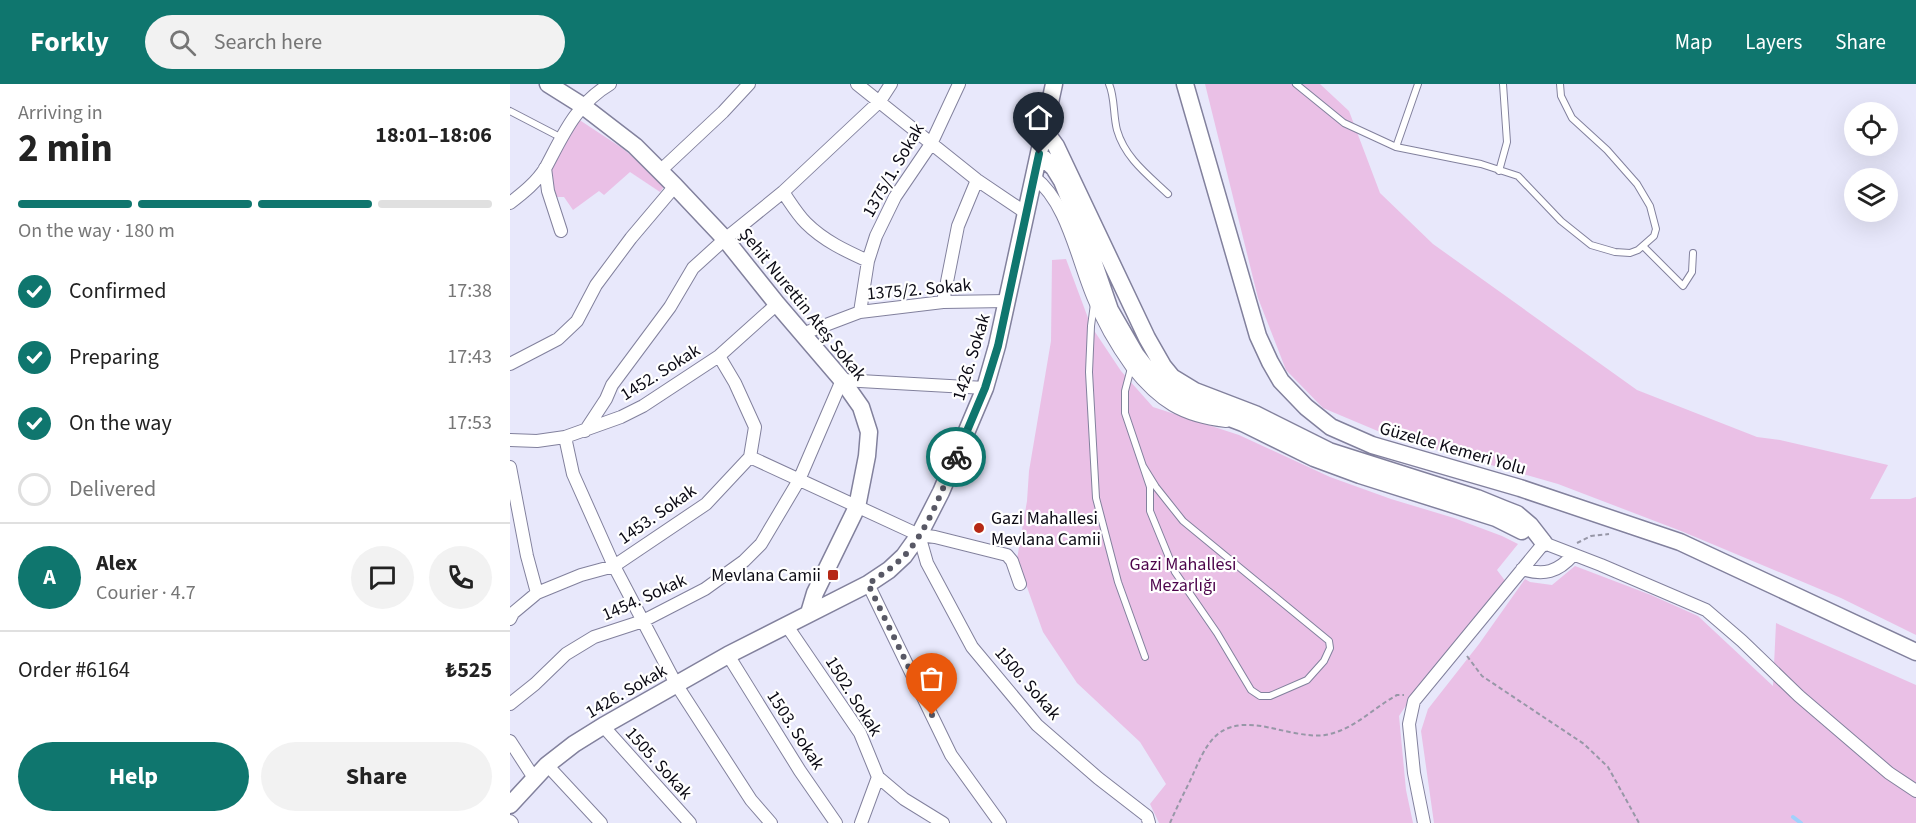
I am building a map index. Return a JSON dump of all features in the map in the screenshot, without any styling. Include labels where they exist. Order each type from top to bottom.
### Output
[{"type":"street","name":"Şehit Nurettin Ateş Sokak","points":[[548,84],[583,106],[635,146],[675,186],[725,239],[842,380],[861,407],[869,432],[867,456],[857,507],[815,593],[809,613]]},
{"type":"street","points":[[510,203],[530,186],[545,168],[560,138],[583,106],[610,84]]},
{"type":"street","points":[[660,171],[723,112],[749,84]]},
{"type":"street","points":[[857,84],[977,180],[1026,213]]},
{"type":"street","points":[[585,431],[606,399],[612,385],[670,307],[693,268],[783,192],[880,101],[891,84]]},
{"type":"street","name":"1375/1. Sokak","points":[[860,312],[868,261],[876,236],[895,197],[931,144],[959,84]]},
{"type":"street","name":"1426. Sokak","points":[[511,802],[547,765],[574,744],[728,655],[868,584],[889,570],[904,556],[920,535],[941,492],[985,388],[998,346],[1054,84]]},
{"type":"street","name":"Güzelce Kemeri Yolu","points":[[1185,84],[1258,336],[1281,381],[1306,407],[1331,427],[1372,445],[1521,488],[1680,542],[1916,652]]},
{"type":"street","points":[[1043,133],[1048,135],[1056,146],[1147,338],[1172,377],[1195,391],[1255,414],[1329,451],[1483,500],[1516,514],[1530,525],[1544,543]]},
{"type":"street","points":[[1039,154],[1054,168],[1062,181],[1087,243],[1110,310],[1134,361]]},
{"type":"street","points":[[545,168],[548,191],[561,231]]},
{"type":"street","points":[[1034,177],[1044,184],[1056,203],[1094,300],[1134,361],[1160,386],[1177,398],[1243,423],[1314,458],[1351,472],[1496,518],[1544,543],[1573,550],[1706,610],[1817,711],[1889,773],[1916,791]]},
{"type":"street","points":[[943,302],[958,226],[977,180]]},
{"type":"street","points":[[510,364],[558,339],[577,321],[596,285],[631,238],[675,186]]},
{"type":"street","points":[[783,192],[805,222],[820,236],[837,247],[868,261]]},
{"type":"street","name":"1375/2. Sokak","points":[[802,334],[860,312],[943,302],[1007,301]]},
{"type":"street","name":"1452. Sokak","points":[[510,440],[537,441],[565,437],[621,417],[643,406],[719,356],[777,304]]},
{"type":"street","points":[[1134,361],[1147,338]]},
{"type":"street","points":[[719,356],[735,383],[755,427],[750,457],[920,535],[1007,555],[1012,561],[1020,584]]},
{"type":"street","points":[[842,380],[985,388]]},
{"type":"street","name":"1454. Sokak","points":[[510,704],[566,654],[594,637],[643,621],[705,590],[744,561],[762,544],[799,480],[842,380]]},
{"type":"street","points":[[606,399],[621,417]]},
{"type":"street","points":[[565,437],[573,474],[614,566],[676,684],[751,800],[771,823]]},
{"type":"street","name":"1453. Sokak","points":[[510,619],[513,613],[537,593],[581,575],[614,566],[706,504],[750,457]]},
{"type":"street","points":[[510,467],[527,556],[537,593]]},
{"type":"street","name":"1500. Sokak","points":[[920,535],[927,564],[972,647],[1037,724],[1098,778],[1147,816],[1149,823]]},
{"type":"street","points":[[1424,823],[1414,773],[1409,724],[1414,701],[1544,543]]},
{"type":"street","points":[[1522,569],[1543,573],[1556,570],[1566,563],[1573,550]]},
{"type":"street","points":[[868,584],[951,755],[999,823]]},
{"type":"street","name":"1502. Sokak","points":[[787,626],[860,733],[878,777]]},
{"type":"street","name":"1503. Sokak","points":[[728,655],[800,771],[836,823]]},
{"type":"street","name":"1505. Sokak","points":[[603,726],[690,823]]},
{"type":"street","points":[[510,741],[534,778]]},
{"type":"street","points":[[547,765],[601,823]]},
{"type":"street","points":[[861,823],[878,777],[904,799],[943,823]]},
{"type":"lane","points":[[1109,84],[1117,129],[1124,148],[1134,162],[1168,194]]},
{"type":"lane","points":[[1296,84],[1344,123],[1396,147],[1481,164],[1518,176],[1561,221],[1591,244],[1615,252],[1630,253],[1643,246],[1654,236],[1656,230],[1650,206],[1637,184],[1607,150],[1572,118],[1561,96],[1560,84]]},
{"type":"lane","points":[[1396,147],[1418,84]]},
{"type":"lane","points":[[1498,171],[1507,142],[1503,84]]},
{"type":"lane","points":[[510,111],[560,138]]},
{"type":"lane","points":[[1643,246],[1683,286],[1692,272],[1694,253]]},
{"type":"lane","points":[[1094,300],[1090,326],[1089,372],[1096,498],[1118,582],[1146,657]]},
{"type":"lane","points":[[1134,361],[1125,391],[1125,413],[1150,487],[1150,511],[1175,572],[1218,633],[1251,690],[1260,696],[1270,696],[1307,680],[1324,662],[1330,648],[1329,641],[1183,521],[1156,487],[1143,466]]},
{"type":"path","points":[[1573,550],[1591,536],[1618,532],[1624,522]]},
{"type":"path","points":[[1460,647],[1482,676],[1584,744],[1608,767],[1639,823]]},
{"type":"path","points":[[1170,823],[1211,739],[1221,732],[1235,726],[1258,726],[1296,733],[1324,735],[1350,726],[1397,695],[1404,695],[1414,701]]},
{"type":"green space","points":[[1205,84],[1320,84],[1349,111],[1380,193],[1433,244],[1637,390],[1757,437],[1780,440],[1888,465],[1870,499],[1916,497],[1916,635],[1841,598],[1681,531],[1558,484],[1392,437],[1323,408],[1286,370],[1258,298]]},
{"type":"green space","points":[[578,119],[622,148],[666,184],[660,192],[630,172],[604,195],[599,191],[573,210],[564,197],[553,197],[548,179],[555,152]]},
{"type":"green space","name":"Gazi Mahallesi Mezarlığı","points":[[1066,259],[1091,326],[1121,371],[1153,407],[1239,435],[1330,477],[1454,518],[1518,544],[1497,570],[1506,582],[1423,680],[1399,716],[1406,790],[1413,823],[1159,823],[1150,804],[1166,784],[1140,742],[1077,683],[1043,632],[1017,559],[1051,341],[1052,260]]},
{"type":"green space","points":[[1575,566],[1698,616],[1773,686],[1776,623],[1916,685],[1916,823],[1434,823],[1421,731],[1428,709],[1479,644],[1525,579],[1530,582],[1552,585]]},
{"type":"waterway","points":[[1793,817],[1801,823]]},
{"type":"way so far","points":[[932,715],[868,584],[889,570],[904,556],[920,535],[956,457]]},
{"type":"place","name":"Gazi Mahallesi Mevlana Camii","points":[[979,528]]},
{"type":"place","name":"Mevlana Camii","points":[[833,575]]},
{"type":"route","points":[[956,457],[985,388],[998,346],[1039,154]]}]
